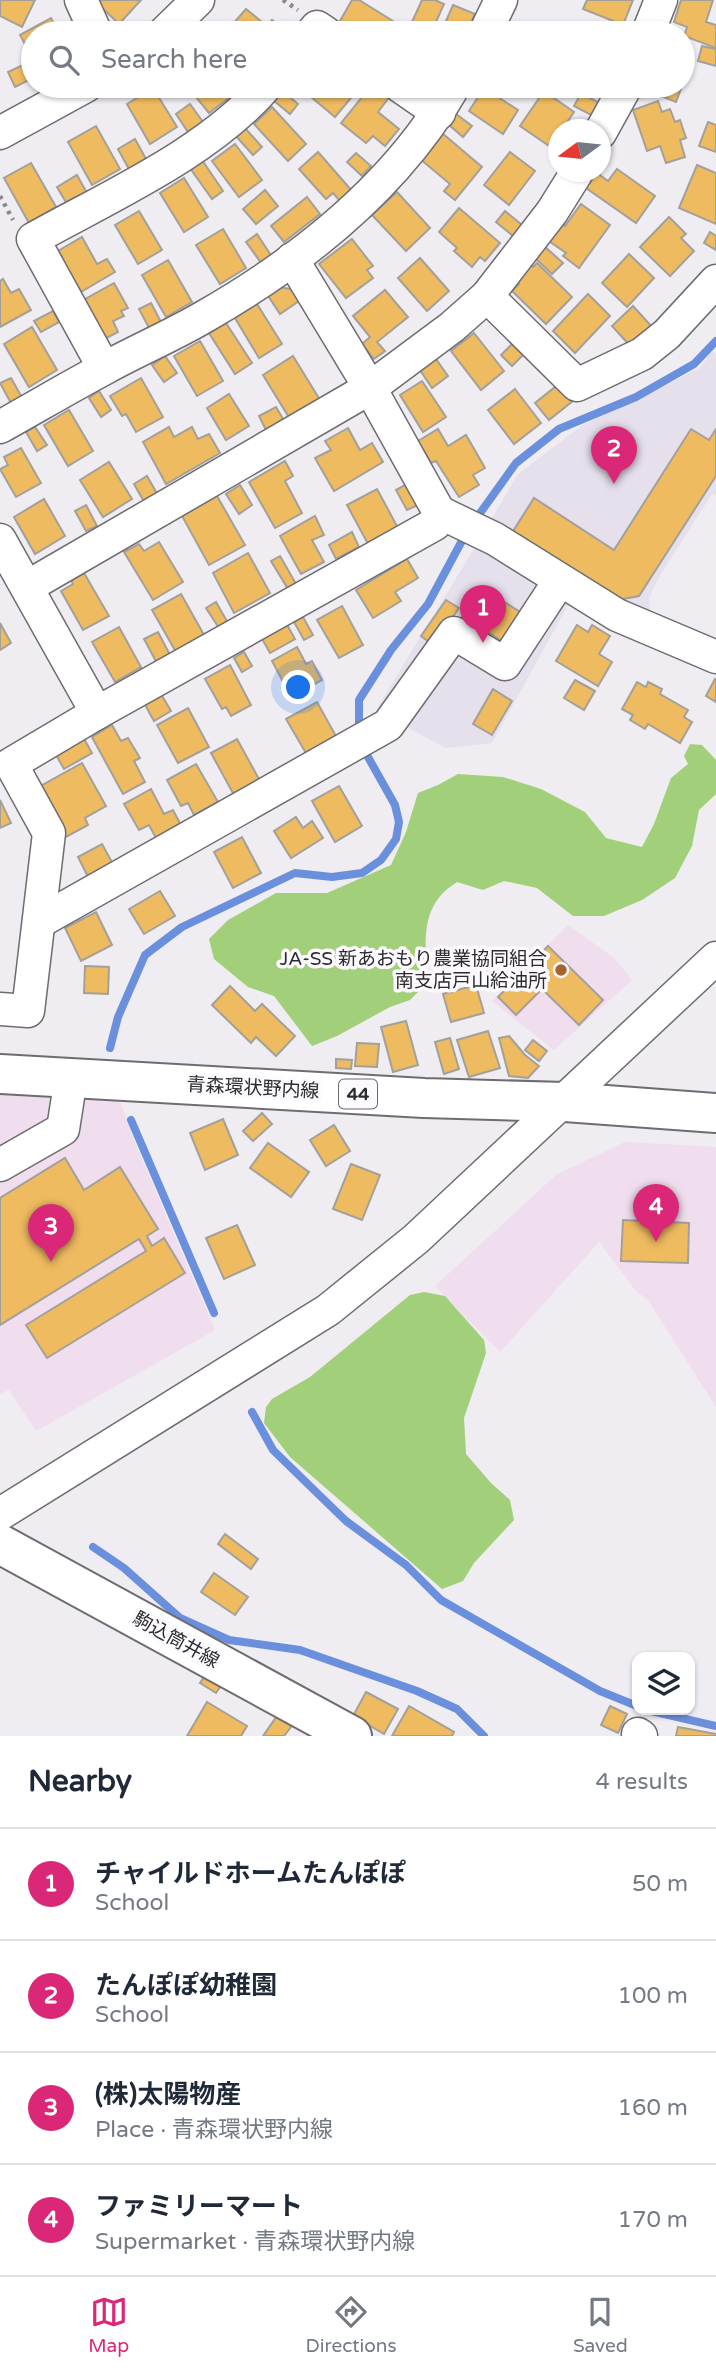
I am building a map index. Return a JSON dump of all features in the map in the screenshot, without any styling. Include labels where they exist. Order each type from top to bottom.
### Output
[{"type":"main road","name":"青森環状野内線","points":[[0,1074],[424,1098],[565,1102],[716,1113]]},
{"type":"main road","name":"駒込筒井線","points":[[0,1544],[311,1726],[352,1736]]},
{"type":"street","points":[[81,0],[91,21]]},
{"type":"street","points":[[176,21],[198,0]]},
{"type":"street","points":[[491,21],[501,0]]},
{"type":"street","points":[[653,21],[661,0]]},
{"type":"street","points":[[0,133],[64,98]]},
{"type":"street","points":[[104,368],[33,239],[149,175],[224,126],[253,98]]},
{"type":"street","points":[[417,98],[439,113]]},
{"type":"street","points":[[0,427],[104,368],[200,319],[292,259],[350,215],[394,169],[439,113],[447,98]]},
{"type":"street","points":[[608,119],[619,98]]},
{"type":"street","points":[[27,587],[370,388],[452,327],[487,296],[552,212],[571,182]]},
{"type":"street","points":[[292,259],[370,388],[439,512],[495,539],[617,615],[716,657]]},
{"type":"street","points":[[487,296],[578,385],[642,354],[667,334],[716,281]]},
{"type":"street","points":[[0,1009],[28,1011],[49,833],[6,756],[97,713],[435,524],[439,512]]},
{"type":"street","points":[[0,540],[97,713]]},
{"type":"street","points":[[38,922],[388,725],[454,633],[505,664],[560,580]]},
{"type":"street","points":[[0,1514],[328,1310],[416,1239],[716,958]]},
{"type":"street","points":[[0,1165],[63,1129],[71,1078]]},
{"type":"shaded area","points":[[712,351],[716,354],[716,496],[712,494],[659,577],[649,598],[651,620],[488,525],[518,474],[583,425],[700,368]]},
{"type":"shaded area","points":[[478,542],[573,596],[492,743],[445,748],[376,710]]},
{"type":"shaded area","points":[[568,925],[614,958],[632,980],[554,1050],[492,1001]]},
{"type":"shaded area","points":[[0,1095],[120,1101],[132,1136],[215,1330],[36,1431],[9,1390],[0,1394]]},
{"type":"shaded area","points":[[625,1142],[716,1147],[716,1407],[648,1300],[636,1291],[599,1242],[500,1352],[435,1286],[556,1175]]},
{"type":"green space","points":[[690,744],[702,745],[716,760],[716,794],[699,810],[692,846],[675,878],[642,900],[604,916],[573,916],[537,888],[504,881],[483,890],[457,882],[444,892],[430,914],[426,940],[427,983],[410,1000],[390,1007],[337,1036],[312,1046],[274,996],[248,987],[214,959],[209,939],[228,920],[276,893],[327,893],[391,865],[406,832],[418,793],[458,774],[503,777],[541,789],[585,812],[606,838],[642,847],[654,824],[671,778],[688,764],[684,756]]},
{"type":"green space","points":[[424,1292],[445,1296],[484,1340],[486,1353],[464,1418],[466,1454],[510,1500],[514,1520],[474,1563],[463,1581],[442,1589],[290,1457],[264,1423],[266,1407],[272,1399],[310,1377],[410,1295]]},
{"type":"building","points":[[0,0],[35,0],[25,21],[21,21],[21,26],[0,16]]},
{"type":"building","points":[[101,0],[141,0],[122,21],[116,21],[98,4]]},
{"type":"building","points":[[352,0],[359,0],[393,21],[340,21]]},
{"type":"building","points":[[422,0],[435,0],[444,4],[436,21],[412,21]]},
{"type":"building","points":[[587,0],[633,0],[625,21],[613,21],[583,9]]},
{"type":"building","points":[[681,0],[713,0],[706,22],[716,25],[716,48],[695,40],[695,21],[674,21]]},
{"type":"building","points":[[453,5],[475,14],[472,21],[446,21]]},
{"type":"building","points":[[246,9],[261,21],[236,21]]},
{"type":"building","points":[[702,46],[716,49],[716,66],[698,61]]},
{"type":"building","points":[[21,66],[21,84],[15,87],[8,72]]},
{"type":"building","points":[[137,98],[159,98],[177,127],[150,144],[127,104]]},
{"type":"building","points":[[197,98],[229,98],[209,113]]},
{"type":"building","points":[[291,98],[298,104],[290,114],[273,100]]},
{"type":"building","points":[[312,98],[351,98],[335,117]]},
{"type":"building","points":[[361,98],[388,98],[378,112],[399,129],[385,146],[373,136],[366,143],[341,123]]},
{"type":"building","points":[[477,98],[499,98],[518,110],[503,134],[469,111]]},
{"type":"building","points":[[539,98],[554,98],[574,112],[569,119],[548,119],[548,145],[520,126]]},
{"type":"building","points":[[578,98],[590,98],[601,104],[595,117],[574,106]]},
{"type":"building","points":[[658,101],[662,112],[670,109],[675,122],[680,120],[686,138],[680,140],[685,157],[666,163],[660,146],[647,151],[633,110]]},
{"type":"building","points":[[190,104],[203,122],[188,132],[176,114]]},
{"type":"building","points":[[272,107],[306,144],[288,161],[254,124]]},
{"type":"building","points":[[456,114],[472,126],[463,137],[448,124]]},
{"type":"building","points":[[708,122],[716,125],[716,152],[699,146]]},
{"type":"building","points":[[96,126],[120,169],[92,185],[68,142]]},
{"type":"building","points":[[244,127],[262,147],[253,155],[235,135]]},
{"type":"building","points":[[442,133],[482,167],[455,200],[444,191],[450,184],[420,159]]},
{"type":"building","points":[[135,139],[146,159],[129,169],[118,149]]},
{"type":"building","points":[[235,144],[262,180],[239,197],[212,161]]},
{"type":"building","points":[[318,152],[352,191],[340,201],[333,193],[326,199],[299,169]]},
{"type":"building","points":[[510,152],[535,171],[509,205],[484,185]]},
{"type":"building","points":[[356,153],[371,166],[362,176],[347,162]]},
{"type":"building","points":[[202,160],[223,191],[212,199],[190,168]]},
{"type":"building","points":[[31,163],[56,207],[29,223],[4,178]]},
{"type":"building","points":[[697,165],[716,173],[716,224],[679,208]]},
{"type":"building","points":[[617,169],[655,196],[636,223],[586,188],[590,182],[611,182]]},
{"type":"building","points":[[77,175],[87,193],[67,204],[57,187]]},
{"type":"building","points":[[184,178],[208,217],[184,232],[160,193]]},
{"type":"building","points":[[265,190],[278,206],[256,224],[243,209]]},
{"type":"building","points":[[397,192],[430,228],[406,251],[372,215]]},
{"type":"building","points":[[307,197],[320,214],[284,242],[271,226]]},
{"type":"building","points":[[581,204],[610,225],[579,268],[563,256],[566,253],[546,239],[559,221],[565,226]]},
{"type":"building","points":[[459,208],[500,243],[485,261],[480,257],[472,267],[454,251],[457,248],[439,232]]},
{"type":"building","points":[[139,211],[162,250],[138,264],[115,225]]},
{"type":"building","points":[[505,211],[522,225],[513,236],[496,222]]},
{"type":"building","points":[[669,217],[686,234],[681,238],[694,251],[670,276],[640,247]]},
{"type":"building","points":[[223,229],[246,268],[220,284],[196,245]]},
{"type":"building","points":[[710,232],[716,236],[716,250],[704,243]]},
{"type":"building","points":[[257,234],[272,257],[262,264],[246,242]]},
{"type":"building","points":[[82,237],[97,264],[107,259],[115,272],[81,292],[72,277],[68,280],[57,260],[62,257],[58,251]]},
{"type":"building","points":[[352,239],[373,266],[367,270],[373,278],[346,298],[319,264]]},
{"type":"building","points":[[543,245],[563,263],[552,274],[533,256]]},
{"type":"building","points":[[629,254],[654,278],[627,307],[602,283]]},
{"type":"building","points":[[420,258],[449,291],[427,311],[398,278]]},
{"type":"building","points":[[168,260],[192,302],[166,317],[142,275]]},
{"type":"building","points":[[528,262],[533,267],[537,263],[572,297],[546,324],[512,291],[519,284],[513,278]]},
{"type":"building","points":[[3,279],[11,293],[19,289],[31,310],[0,327],[0,281]]},
{"type":"building","points":[[114,283],[128,308],[121,311],[124,316],[113,321],[118,332],[101,341],[80,302]]},
{"type":"building","points":[[279,287],[296,290],[302,299],[280,314],[267,294]]},
{"type":"building","points":[[385,290],[408,317],[377,342],[385,351],[374,359],[362,344],[370,337],[353,316]]},
{"type":"building","points":[[588,294],[610,316],[575,353],[553,331]]},
{"type":"building","points":[[151,303],[161,322],[149,328],[139,309]]},
{"type":"building","points":[[257,304],[282,344],[259,358],[235,318]]},
{"type":"building","points":[[633,306],[653,328],[632,348],[612,326]]},
{"type":"building","points":[[53,311],[59,322],[41,332],[34,321]]},
{"type":"building","points":[[226,323],[252,363],[235,374],[209,333]]},
{"type":"building","points":[[32,327],[57,370],[29,387],[4,344]]},
{"type":"building","points":[[474,333],[504,371],[481,390],[451,351]]},
{"type":"building","points":[[200,341],[223,381],[197,396],[174,356]]},
{"type":"building","points":[[515,341],[526,352],[512,366],[501,355]]},
{"type":"building","points":[[165,356],[177,373],[164,382],[152,365]]},
{"type":"building","points":[[293,356],[320,400],[290,419],[263,375]]},
{"type":"building","points":[[436,359],[448,376],[432,388],[420,370]]},
{"type":"building","points":[[11,378],[24,401],[13,407],[0,383]]},
{"type":"building","points":[[141,378],[163,417],[136,432],[126,414],[122,416],[110,396]]},
{"type":"building","points":[[422,381],[446,417],[423,432],[400,395]]},
{"type":"building","points":[[560,383],[574,400],[549,420],[535,403]]},
{"type":"building","points":[[515,389],[541,423],[514,444],[488,410]]},
{"type":"building","points":[[99,391],[111,410],[101,417],[89,398]]},
{"type":"building","points":[[229,394],[249,426],[226,440],[207,408]]},
{"type":"building","points":[[276,407],[286,424],[268,434],[259,416]]},
{"type":"building","points":[[69,410],[93,451],[68,466],[44,425]]},
{"type":"building","points":[[35,427],[47,445],[37,451],[26,432]]},
{"type":"building","points":[[169,427],[174,437],[192,427],[198,439],[209,434],[220,453],[166,484],[143,442]]},
{"type":"building","points":[[348,428],[360,450],[372,443],[383,462],[334,491],[315,458],[331,450],[325,441]]},
{"type":"building","points":[[438,429],[448,446],[466,435],[485,468],[473,475],[479,485],[459,497],[436,461],[431,463],[418,441]]},
{"type":"building","points":[[691,429],[709,440],[716,429],[716,476],[639,596],[613,601],[510,536],[534,498],[614,550]]},
{"type":"building","points":[[21,448],[41,483],[16,497],[0,469],[8,465],[4,457]]},
{"type":"building","points":[[285,461],[293,476],[285,481],[302,513],[275,528],[249,482]]},
{"type":"building","points":[[109,462],[132,499],[103,517],[80,480]]},
{"type":"building","points":[[147,476],[159,497],[146,505],[134,484]]},
{"type":"building","points":[[407,484],[418,505],[407,510],[396,490]]},
{"type":"building","points":[[240,485],[252,505],[239,514],[226,494]]},
{"type":"building","points":[[377,489],[398,528],[368,544],[347,505]]},
{"type":"building","points":[[217,496],[245,545],[209,565],[182,516]]},
{"type":"building","points":[[44,499],[65,536],[35,554],[14,517]]},
{"type":"building","points":[[86,505],[97,526],[86,531],[75,511]]},
{"type":"building","points":[[315,516],[324,535],[312,540],[324,562],[301,574],[280,536]]},
{"type":"building","points":[[352,532],[359,547],[336,559],[329,545]]},
{"type":"building","points":[[159,542],[183,582],[153,600],[124,552],[139,544],[144,551]]},
{"type":"building","points":[[248,553],[270,593],[234,613],[213,573]]},
{"type":"building","points":[[280,556],[296,584],[288,589],[271,561]]},
{"type":"building","points":[[407,559],[418,578],[395,592],[401,601],[373,618],[356,590]]},
{"type":"building","points":[[84,573],[109,616],[83,630],[61,591],[73,584],[71,580]]},
{"type":"building","points":[[481,587],[528,617],[510,646],[486,631],[482,637],[459,622]]},
{"type":"building","points":[[181,594],[204,635],[176,652],[152,610]]},
{"type":"building","points":[[446,600],[459,608],[433,645],[421,636]]},
{"type":"building","points":[[216,602],[228,623],[219,628],[206,608]]},
{"type":"building","points":[[342,606],[363,645],[339,658],[317,620]]},
{"type":"building","points":[[303,617],[313,635],[304,640],[294,622]]},
{"type":"building","points":[[0,623],[11,643],[0,650]]},
{"type":"building","points":[[286,623],[295,639],[270,653],[261,637]]},
{"type":"building","points":[[577,625],[588,632],[592,625],[610,636],[599,654],[612,662],[598,686],[556,661]]},
{"type":"building","points":[[119,627],[141,667],[115,682],[92,642]]},
{"type":"building","points":[[158,632],[171,657],[158,665],[144,639]]},
{"type":"building","points":[[297,647],[306,664],[312,661],[322,680],[291,697],[272,661]]},
{"type":"building","points":[[244,652],[252,666],[242,672],[234,658]]},
{"type":"building","points":[[230,665],[251,705],[231,716],[226,707],[222,709],[205,679]]},
{"type":"building","points":[[575,680],[595,691],[584,710],[564,698]]},
{"type":"building","points":[[716,680],[716,702],[706,696]]},
{"type":"building","points":[[637,682],[646,687],[648,682],[662,689],[660,694],[688,710],[684,717],[692,722],[680,743],[648,724],[645,729],[630,720],[633,715],[622,709]]},
{"type":"building","points":[[493,689],[512,701],[492,735],[473,724]]},
{"type":"building","points":[[161,694],[171,711],[154,721],[144,703]]},
{"type":"building","points":[[317,702],[337,738],[307,755],[286,719]]},
{"type":"building","points":[[188,708],[209,747],[178,763],[157,725]]},
{"type":"building","points":[[112,725],[121,741],[128,738],[140,758],[134,761],[145,782],[123,794],[92,737]]},
{"type":"building","points":[[83,737],[92,753],[64,769],[55,753]]},
{"type":"building","points":[[237,739],[260,781],[234,795],[211,753]]},
{"type":"building","points":[[82,763],[106,806],[85,818],[88,825],[66,837],[39,787]]},
{"type":"building","points":[[196,764],[218,802],[194,815],[188,803],[181,806],[167,780]]},
{"type":"building","points":[[339,786],[362,826],[335,842],[312,801]]},
{"type":"building","points":[[151,789],[164,814],[173,810],[182,827],[157,840],[149,825],[139,830],[124,804]]},
{"type":"building","points":[[0,800],[11,823],[0,828]]},
{"type":"building","points":[[296,817],[303,828],[312,821],[323,838],[291,858],[274,831]]},
{"type":"building","points":[[242,837],[261,873],[233,888],[214,852]]},
{"type":"building","points":[[102,844],[113,864],[88,877],[78,857]]},
{"type":"building","points":[[160,891],[175,916],[144,934],[129,909]]},
{"type":"building","points":[[96,912],[112,945],[81,961],[65,928]]},
{"type":"building","points":[[548,946],[603,1000],[579,1025],[542,989],[516,1015],[498,997]]},
{"type":"building","points":[[85,966],[109,967],[108,994],[84,993]]},
{"type":"building","points":[[476,985],[484,1013],[451,1022],[443,994]]},
{"type":"building","points":[[230,986],[255,1011],[262,1004],[295,1036],[276,1056],[256,1037],[251,1043],[212,1005]]},
{"type":"building","points":[[406,1021],[418,1065],[393,1072],[381,1027]]},
{"type":"building","points":[[488,1031],[500,1068],[469,1077],[457,1040]]},
{"type":"building","points":[[509,1036],[525,1055],[539,1066],[528,1078],[509,1076],[499,1038]]},
{"type":"building","points":[[450,1038],[459,1069],[444,1074],[435,1042]]},
{"type":"building","points":[[533,1040],[547,1051],[539,1061],[525,1050]]},
{"type":"building","points":[[357,1043],[379,1044],[377,1067],[355,1066]]},
{"type":"building","points":[[336,1059],[352,1060],[351,1069],[336,1068]]},
{"type":"building","points":[[262,1113],[272,1124],[253,1141],[243,1131]]},
{"type":"building","points":[[223,1119],[238,1155],[205,1170],[190,1133]]},
{"type":"building","points":[[334,1125],[350,1151],[326,1166],[310,1140]]},
{"type":"building","points":[[268,1143],[309,1172],[291,1197],[250,1168]]},
{"type":"building","points":[[65,1158],[84,1190],[120,1167],[158,1229],[147,1236],[152,1246],[164,1238],[185,1273],[47,1358],[26,1325],[146,1251],[139,1239],[0,1325],[0,1198]]},
{"type":"building","points":[[351,1164],[380,1175],[362,1220],[333,1209]]},
{"type":"building","points":[[623,1220],[689,1223],[688,1263],[621,1261]]},
{"type":"building","points":[[237,1225],[255,1265],[224,1279],[206,1238]]},
{"type":"building","points":[[225,1534],[258,1559],[251,1569],[218,1544]]},
{"type":"building","points":[[214,1573],[248,1597],[235,1615],[201,1592]]},
{"type":"building","points":[[208,1671],[224,1681],[216,1693],[200,1683]]},
{"type":"building","points":[[366,1692],[398,1709],[384,1734],[353,1716]]},
{"type":"building","points":[[207,1702],[247,1726],[241,1736],[187,1736]]},
{"type":"building","points":[[409,1706],[454,1732],[452,1736],[392,1736]]},
{"type":"building","points":[[610,1706],[627,1714],[618,1733],[601,1725]]},
{"type":"building","points":[[279,1713],[294,1723],[284,1736],[263,1736]]},
{"type":"building","points":[[678,1727],[716,1734],[716,1736],[676,1736]]},
{"type":"waterway","points":[[478,516],[516,463],[559,429],[636,397],[694,364],[716,341]]},
{"type":"waterway","points":[[359,725],[359,700],[391,650],[428,604],[464,537]]},
{"type":"waterway","points":[[110,1048],[118,1017],[145,955],[182,927],[295,873],[332,877],[362,873],[381,860],[396,839],[399,822],[395,805],[368,757]]},
{"type":"waterway","points":[[131,1120],[214,1313]]},
{"type":"waterway","points":[[252,1412],[273,1450],[346,1521],[406,1565],[441,1600],[600,1691],[632,1704]]},
{"type":"waterway","points":[[93,1547],[124,1568],[180,1618],[229,1640],[300,1650],[417,1691],[457,1709],[484,1736]]},
{"type":"waterway","points":[[669,1715],[716,1726]]},
{"type":"place","name":"たんぽぽ幼稚園","points":[[614,484]]},
{"type":"place","name":"チャイルドホームたんぽぽ","points":[[483,643]]},
{"type":"place","name":"JA-SS 新あおもり農業協同組合 南支店戸山給油所","points":[[561,970]]},
{"type":"place","name":"ファミリーマート","points":[[656,1242]]},
{"type":"place","name":"(株)太陽物産","points":[[51,1262]]}]
